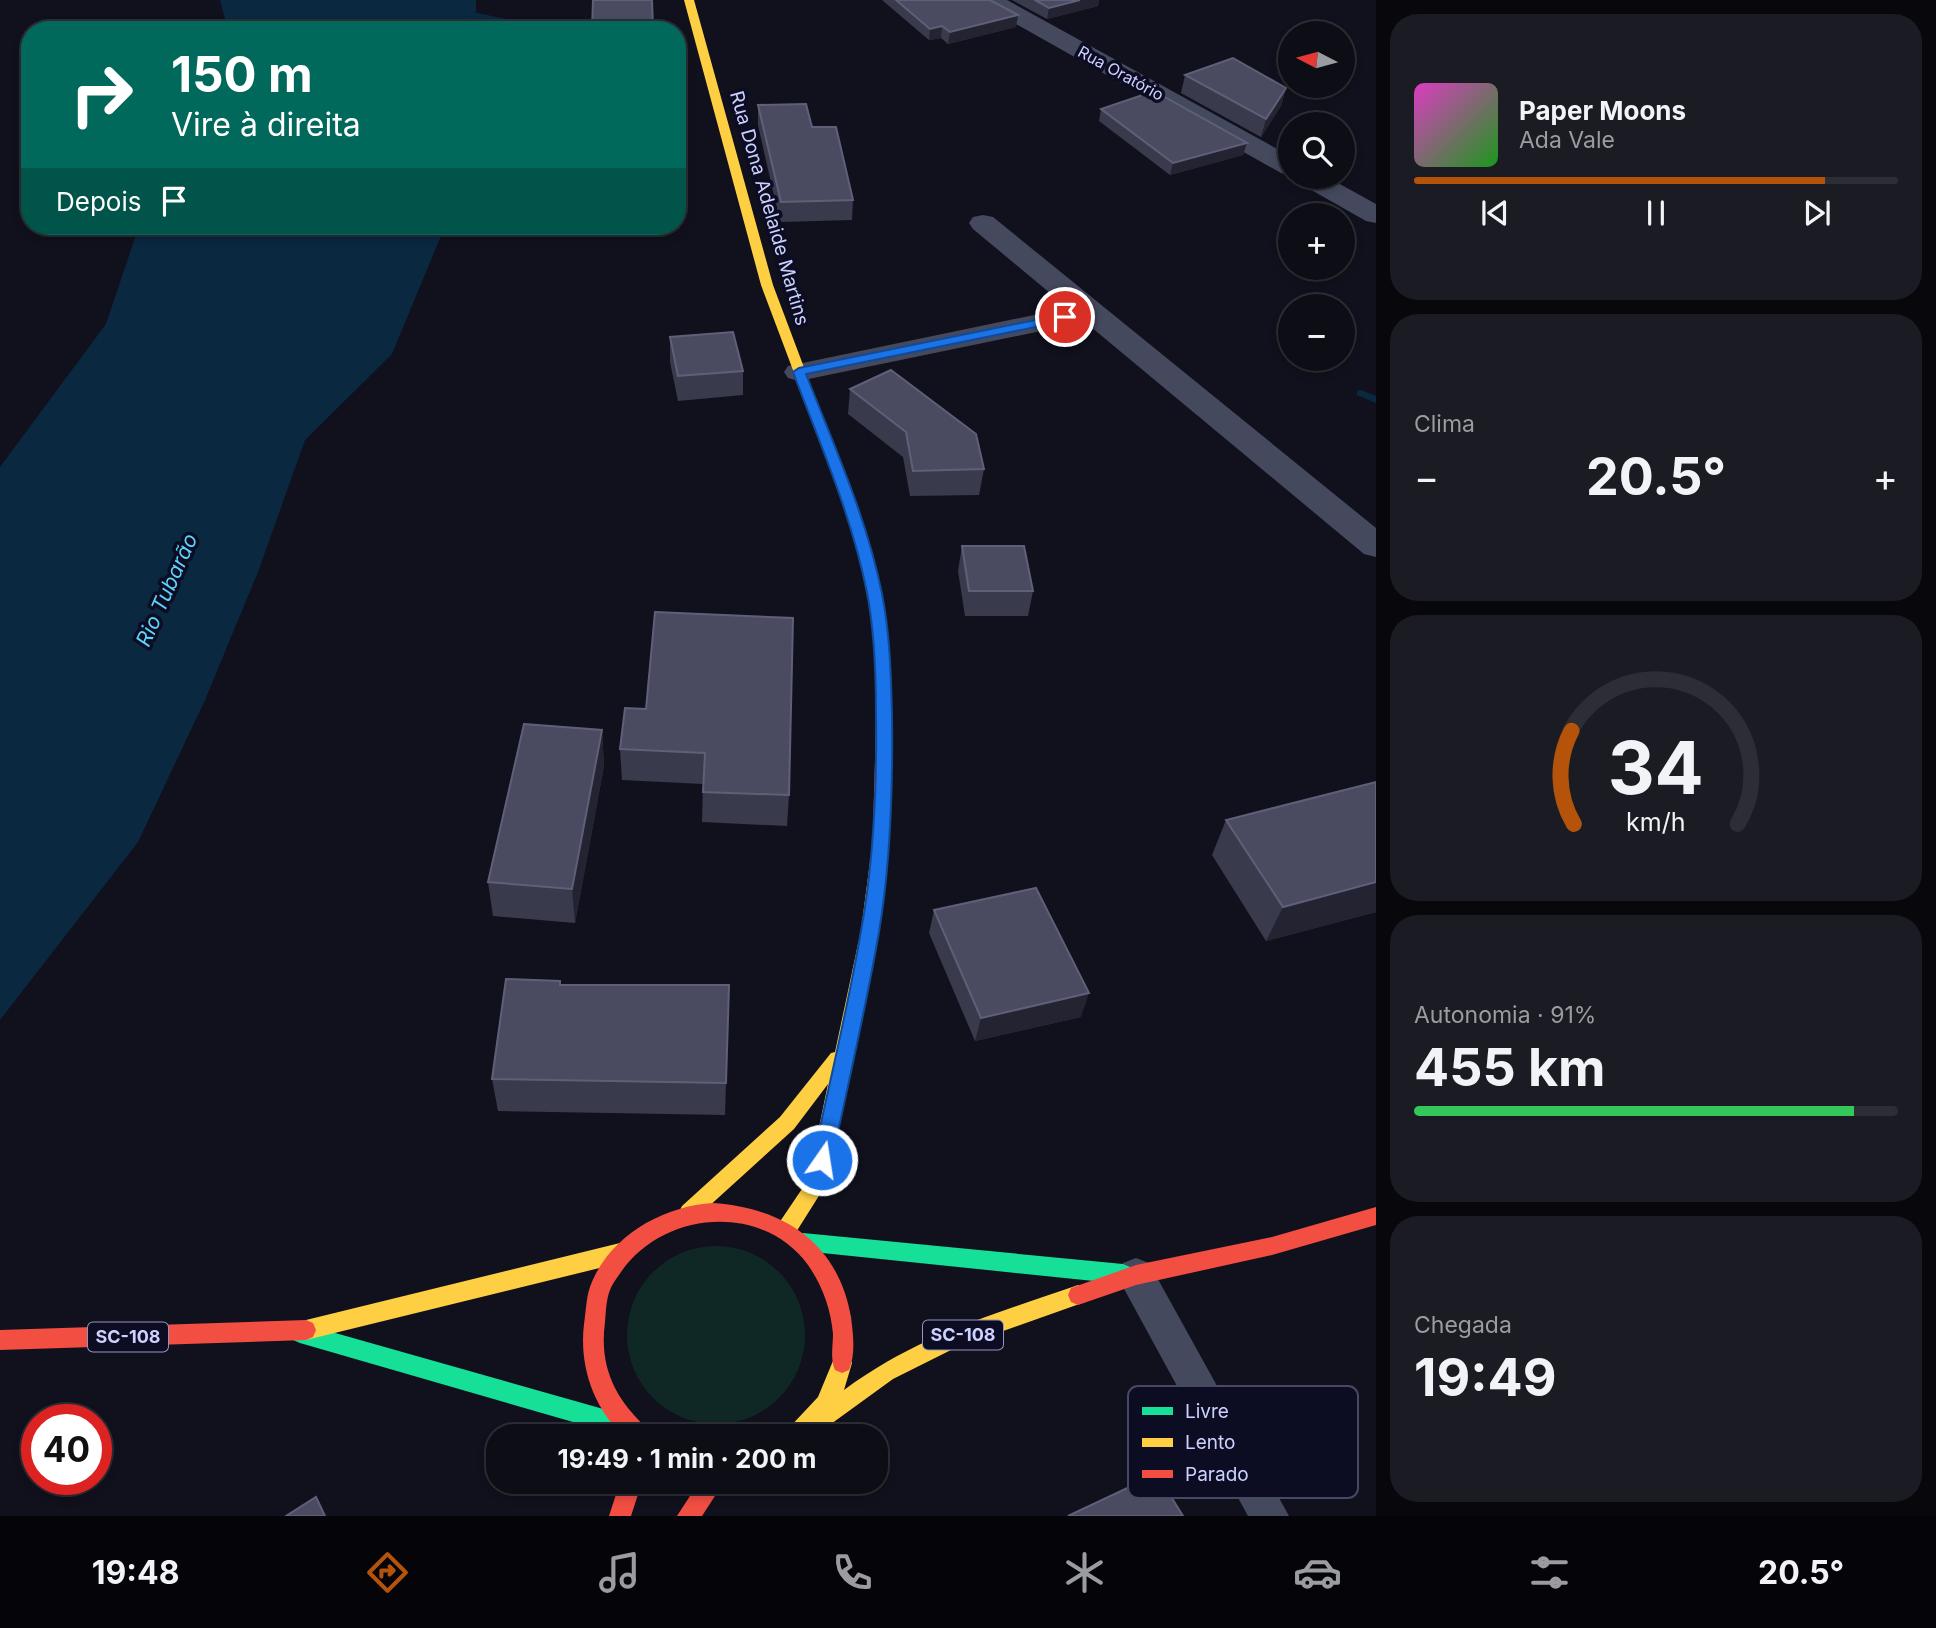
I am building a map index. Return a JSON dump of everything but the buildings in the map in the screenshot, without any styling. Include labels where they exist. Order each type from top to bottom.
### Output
[{"type":"street","name":"Rua Dona Adelaide Martins","points":[[689,0],[767,285],[853,512],[865,552],[875,596],[883,664],[885,743],[881,832],[870,930],[817,1183],[786,1230]]},
{"type":"street","name":"Rua Oratório","points":[[990,0],[1278,160]]},
{"type":"street","points":[[1329,189],[1376,215]]},
{"type":"street","points":[[983,223],[1376,546]]},
{"type":"street","points":[[799,372],[1092,312]]},
{"type":"street","name":"Rua Dona Adelaide Martins","points":[[689,1212],[776,1136],[813,1096],[848,1043]]},
{"type":"street","points":[[628,1424],[604,1395],[591,1358],[590,1319],[601,1284],[620,1253],[652,1227],[689,1212],[722,1210],[755,1215],[786,1230],[803,1242],[828,1273],[843,1312],[846,1354],[833,1395],[809,1424]]},
{"type":"street","name":"SC-108","points":[[814,1424],[886,1372],[950,1339],[1136,1275],[1272,1246],[1376,1216]]},
{"type":"street","name":"SC-108","points":[[803,1242],[1136,1275]]},
{"type":"street","name":"SC-108","points":[[0,1340],[298,1332],[620,1253]]},
{"type":"street","name":"SC-108","points":[[298,1332],[607,1424]]},
{"type":"street","points":[[620,1516],[627,1494]]},
{"type":"street","points":[[688,1516],[704,1494]]},
{"type":"lane","points":[[1136,1275],[1197,1386]]},
{"type":"lane","points":[[1259,1498],[1269,1516]]},
{"type":"green space","points":[[699,1247],[733,1247],[766,1261],[790,1285],[804,1318],[804,1352],[790,1385],[766,1409],[733,1423],[699,1423],[666,1409],[642,1385],[628,1352],[628,1318],[642,1285],[666,1261]]},
{"type":"water","points":[[220,0],[476,0],[478,21],[226,21]]},
{"type":"water","name":"Rio Tubarão","points":[[136,235],[441,235],[392,354],[305,440],[258,572],[205,700],[138,842],[0,1020],[0,467],[106,324]]},
{"type":"waterway","points":[[458,12],[502,21]]},
{"type":"waterway","points":[[1361,393],[1376,400]]},
{"type":"traffic: fast","points":[[803,1242],[1123,1274]]},
{"type":"traffic: fast","points":[[300,1333],[618,1424]]},
{"type":"traffic: slow","points":[[689,0],[767,285],[808,394]]},
{"type":"traffic: slow","points":[[786,1230],[817,1183],[870,930],[881,839]]},
{"type":"traffic: slow","points":[[689,1212],[787,1123],[837,1059]]},
{"type":"traffic: slow","points":[[306,1330],[620,1253]]},
{"type":"traffic: slow","points":[[821,1420],[886,1372],[950,1339],[1078,1295]]},
{"type":"traffic: slow","points":[[810,1424],[826,1404],[842,1363]]},
{"type":"traffic: jam","points":[[808,394],[853,512],[875,596],[883,664],[881,839]]},
{"type":"traffic: jam","points":[[626,1424],[608,1399],[596,1370],[593,1337],[598,1296],[605,1278],[623,1253],[639,1239],[666,1223],[706,1212],[743,1214],[770,1223],[794,1237],[813,1256],[828,1279],[838,1305],[843,1333],[842,1363]]},
{"type":"traffic: jam","points":[[1078,1295],[1136,1275],[1272,1246],[1376,1216]]},
{"type":"traffic: jam","points":[[0,1340],[306,1330]]},
{"type":"traffic: jam","points":[[620,1516],[627,1494]]},
{"type":"traffic: jam","points":[[688,1516],[704,1494]]},
{"type":"route","points":[[822,1160],[870,930],[881,832],[885,743],[883,664],[875,596],[865,552],[853,512],[799,372],[1065,317]]}]
